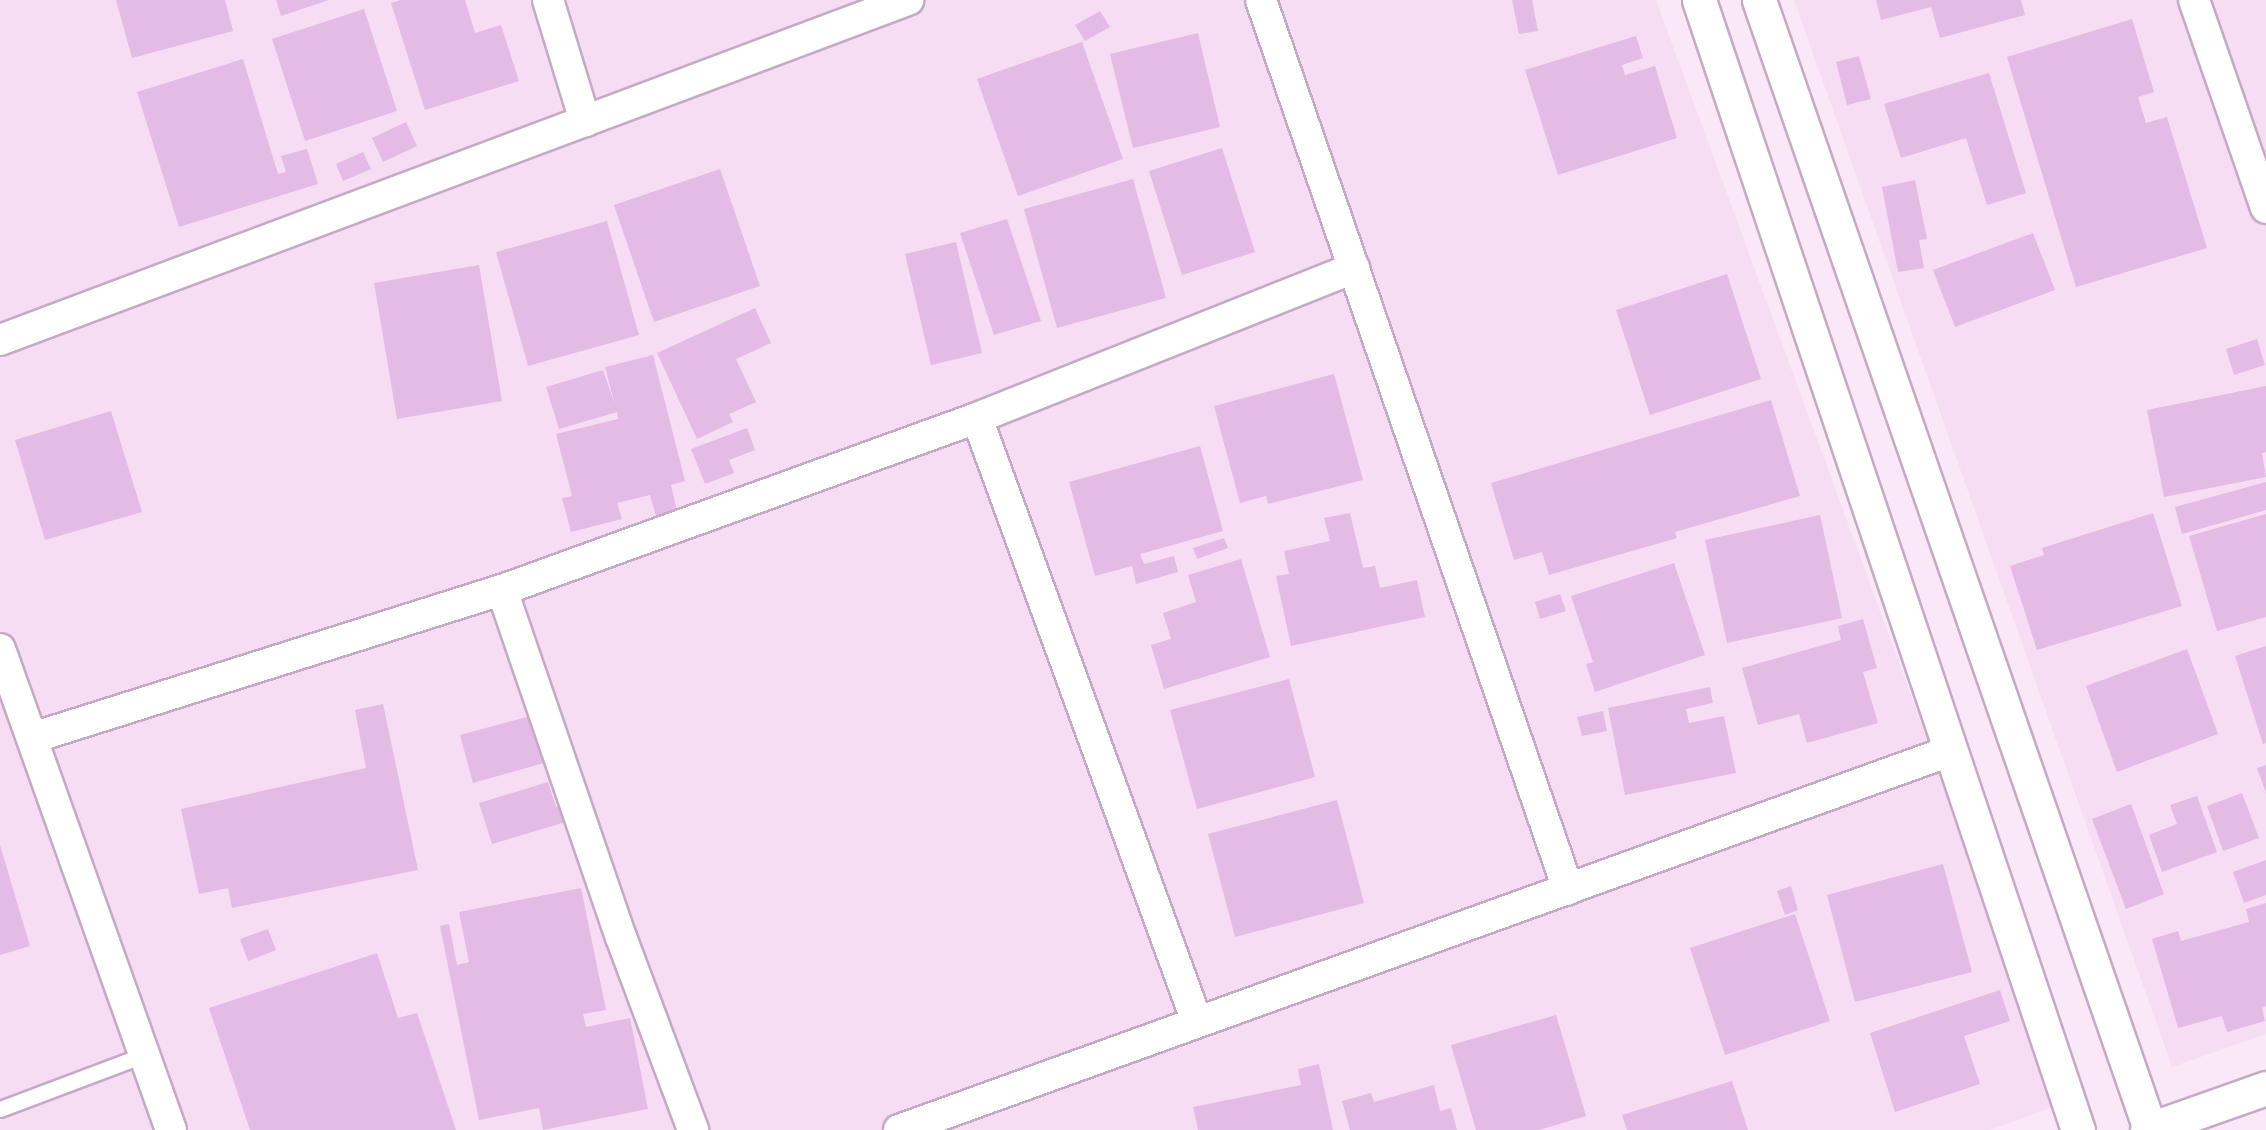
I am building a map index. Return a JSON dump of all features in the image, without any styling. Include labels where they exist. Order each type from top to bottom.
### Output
[{"type":"street","points":[[548,0],[585,121]]},
{"type":"street","points":[[0,340],[908,0]]},
{"type":"street","points":[[1261,0],[1568,889]]},
{"type":"street","points":[[1699,0],[2078,1130]]},
{"type":"street","points":[[1759,0],[2148,1129],[2266,1088]]},
{"type":"street","points":[[2194,0],[2266,208]]},
{"type":"street","points":[[32,738],[502,590],[977,418],[1354,268]]},
{"type":"street","points":[[977,418],[1197,1022]]},
{"type":"street","points":[[502,590],[621,937],[693,1130]]},
{"type":"street","points":[[0,649],[171,1130]]},
{"type":"street","points":[[899,1130],[1950,751]]},
{"type":"lane","points":[[0,1109],[144,1054]]},
{"type":"shaded area","points":[[0,0],[1656,0],[2061,1104],[1990,1130],[0,1130]]},
{"type":"shaded area","points":[[1794,0],[2266,0],[2266,1034],[2172,1067]]},
{"type":"building","points":[[116,0],[225,0],[233,31],[132,58]]},
{"type":"building","points":[[276,0],[329,0],[281,16]]},
{"type":"building","points":[[400,0],[465,0],[475,33],[501,25],[519,81],[425,110],[391,3]]},
{"type":"building","points":[[1512,0],[1532,0],[1538,31],[1519,34]]},
{"type":"building","points":[[1876,0],[2021,0],[2025,15],[1940,38],[1931,7],[1881,20]]},
{"type":"building","points":[[364,9],[397,111],[305,141],[272,39]]},
{"type":"building","points":[[1100,11],[1110,27],[1085,41],[1075,25]]},
{"type":"building","points":[[2132,19],[2154,92],[2138,97],[2146,123],[2167,117],[2207,248],[2076,287],[2007,57]]},
{"type":"building","points":[[1198,33],[1220,127],[1133,148],[1110,54]]},
{"type":"building","points":[[1636,36],[1643,58],[1622,65],[1625,75],[1655,66],[1677,138],[1558,175],[1525,70]]},
{"type":"building","points":[[1082,42],[1123,159],[1018,196],[977,79]]},
{"type":"building","points":[[1859,56],[1871,99],[1847,105],[1836,62]]},
{"type":"building","points":[[243,59],[278,174],[286,172],[281,156],[307,149],[318,184],[179,227],[137,92]]},
{"type":"building","points":[[1989,73],[2026,193],[1987,205],[1966,138],[1901,158],[1884,104]]},
{"type":"building","points":[[406,122],[417,146],[383,162],[372,138]]},
{"type":"building","points":[[1222,148],[1255,252],[1182,275],[1149,171]]},
{"type":"building","points":[[363,152],[371,169],[343,181],[336,164]]},
{"type":"building","points":[[720,169],[760,286],[654,322],[614,205]]},
{"type":"building","points":[[1133,179],[1166,298],[1057,328],[1024,209]]},
{"type":"building","points":[[1915,180],[1927,239],[1919,240],[1924,268],[1898,272],[1882,187]]},
{"type":"building","points":[[1007,219],[1041,321],[994,335],[960,233]]},
{"type":"building","points":[[607,221],[639,335],[528,366],[496,252]]},
{"type":"building","points":[[2033,233],[2055,290],[1955,327],[1933,270]]},
{"type":"building","points":[[956,242],[982,353],[931,365],[905,254]]},
{"type":"building","points":[[479,265],[502,401],[397,419],[374,283]]},
{"type":"building","points":[[1727,274],[1761,379],[1650,415],[1616,310]]},
{"type":"building","points":[[755,308],[771,343],[736,359],[756,402],[729,414],[733,422],[697,439],[657,353]]},
{"type":"building","points":[[2257,339],[2265,365],[2234,375],[2226,349]]},
{"type":"building","points":[[653,355],[685,481],[671,485],[677,511],[656,516],[650,495],[617,503],[622,519],[571,532],[562,498],[572,496],[556,434],[618,419],[617,412],[559,429],[546,387],[603,370],[615,405],[605,367]]},
{"type":"building","points":[[1334,374],[1363,480],[1268,504],[1266,496],[1240,503],[1214,406]]},
{"type":"building","points":[[2266,386],[2266,452],[2262,453],[2266,477],[2164,497],[2147,410]]},
{"type":"building","points":[[1771,400],[1800,496],[1675,532],[1677,538],[1549,575],[1542,552],[1514,560],[1491,483]]},
{"type":"building","points":[[111,411],[142,512],[45,540],[15,440]]},
{"type":"building","points":[[747,428],[755,450],[729,460],[734,473],[705,484],[691,449]]},
{"type":"building","points":[[1200,446],[1223,531],[1140,554],[1144,564],[1174,556],[1178,572],[1136,584],[1132,566],[1095,576],[1069,482]]},
{"type":"building","points":[[2266,482],[2266,510],[2182,534],[2175,507]]},
{"type":"building","points":[[1350,513],[1363,568],[1375,566],[1380,588],[1417,580],[1425,617],[1291,646],[1276,576],[1289,574],[1284,551],[1330,541],[1324,518]]},
{"type":"building","points":[[2153,513],[2182,606],[2037,650],[2010,566],[2044,555],[2042,548]]},
{"type":"building","points":[[2266,514],[2266,617],[2217,631],[2189,536]]},
{"type":"building","points":[[1820,515],[1842,618],[1727,643],[1705,540]]},
{"type":"building","points":[[1224,538],[1228,548],[1197,559],[1193,548]]},
{"type":"building","points":[[1241,559],[1270,657],[1164,689],[1151,645],[1171,639],[1163,613],[1196,602],[1188,575]]},
{"type":"building","points":[[1674,563],[1705,655],[1595,692],[1586,664],[1593,662],[1571,596]]},
{"type":"building","points":[[1560,594],[1566,611],[1540,619],[1535,602]]},
{"type":"building","points":[[1863,619],[1877,668],[1863,672],[1878,723],[1807,743],[1799,714],[1758,725],[1742,668],[1841,640],[1838,626]]},
{"type":"building","points":[[2266,646],[2266,743],[2263,744],[2235,656]]},
{"type":"building","points":[[2187,649],[2218,734],[2117,772],[2086,686]]},
{"type":"building","points":[[1289,679],[1315,777],[1197,809],[1170,710]]},
{"type":"building","points":[[1710,687],[1713,703],[1686,709],[1689,723],[1724,716],[1736,773],[1625,795],[1608,708]]},
{"type":"building","points":[[383,704],[418,870],[232,908],[228,888],[199,894],[181,809],[366,768],[355,710]]},
{"type":"building","points":[[1603,711],[1607,731],[1582,736],[1577,717]]},
{"type":"building","points":[[538,714],[551,761],[473,783],[460,735]]},
{"type":"building","points":[[2266,765],[2266,793],[2257,768]]},
{"type":"building","points":[[548,782],[556,807],[571,803],[576,819],[492,844],[479,803]]},
{"type":"building","points":[[2242,793],[2259,838],[2223,851],[2207,806]]},
{"type":"building","points":[[2197,796],[2217,852],[2162,872],[2149,835],[2177,824],[2170,805]]},
{"type":"building","points":[[1337,800],[1364,903],[1235,937],[1208,834]]},
{"type":"building","points":[[2131,804],[2164,894],[2126,909],[2092,819]]},
{"type":"building","points":[[0,845],[30,946],[0,955]]},
{"type":"building","points":[[2266,860],[2266,895],[2244,903],[2233,872]]},
{"type":"building","points":[[1943,864],[1972,972],[1855,1002],[1827,895]]},
{"type":"building","points":[[1791,886],[1798,910],[1785,915],[1777,891]]},
{"type":"building","points":[[581,888],[606,1010],[583,1014],[586,1027],[630,1018],[648,1109],[543,1130],[539,1108],[479,1120],[440,926],[449,924],[457,965],[469,962],[459,912]]},
{"type":"building","points":[[2266,903],[2266,1006],[2262,1008],[2265,1021],[2227,1032],[2222,1016],[2178,1028],[2152,939],[2178,931],[2181,941],[2249,922],[2246,909]]},
{"type":"building","points":[[1795,914],[1830,1021],[1725,1055],[1690,948]]},
{"type":"building","points":[[268,929],[276,950],[248,961],[240,939]]},
{"type":"building","points":[[377,953],[398,1018],[417,1013],[456,1130],[250,1130],[209,1008]]},
{"type":"building","points":[[2000,990],[2010,1021],[1964,1036],[1980,1084],[1895,1112],[1870,1033]]},
{"type":"building","points":[[1556,1015],[1586,1116],[1539,1130],[1476,1130],[1451,1045]]},
{"type":"building","points":[[1319,1064],[1333,1130],[1198,1130],[1193,1107],[1301,1085],[1298,1069]]},
{"type":"building","points":[[1732,1081],[1748,1130],[1627,1130],[1622,1115]]},
{"type":"building","points":[[1434,1085],[1440,1111],[1451,1108],[1457,1130],[1350,1130],[1342,1101],[1371,1093],[1374,1102]]}]
